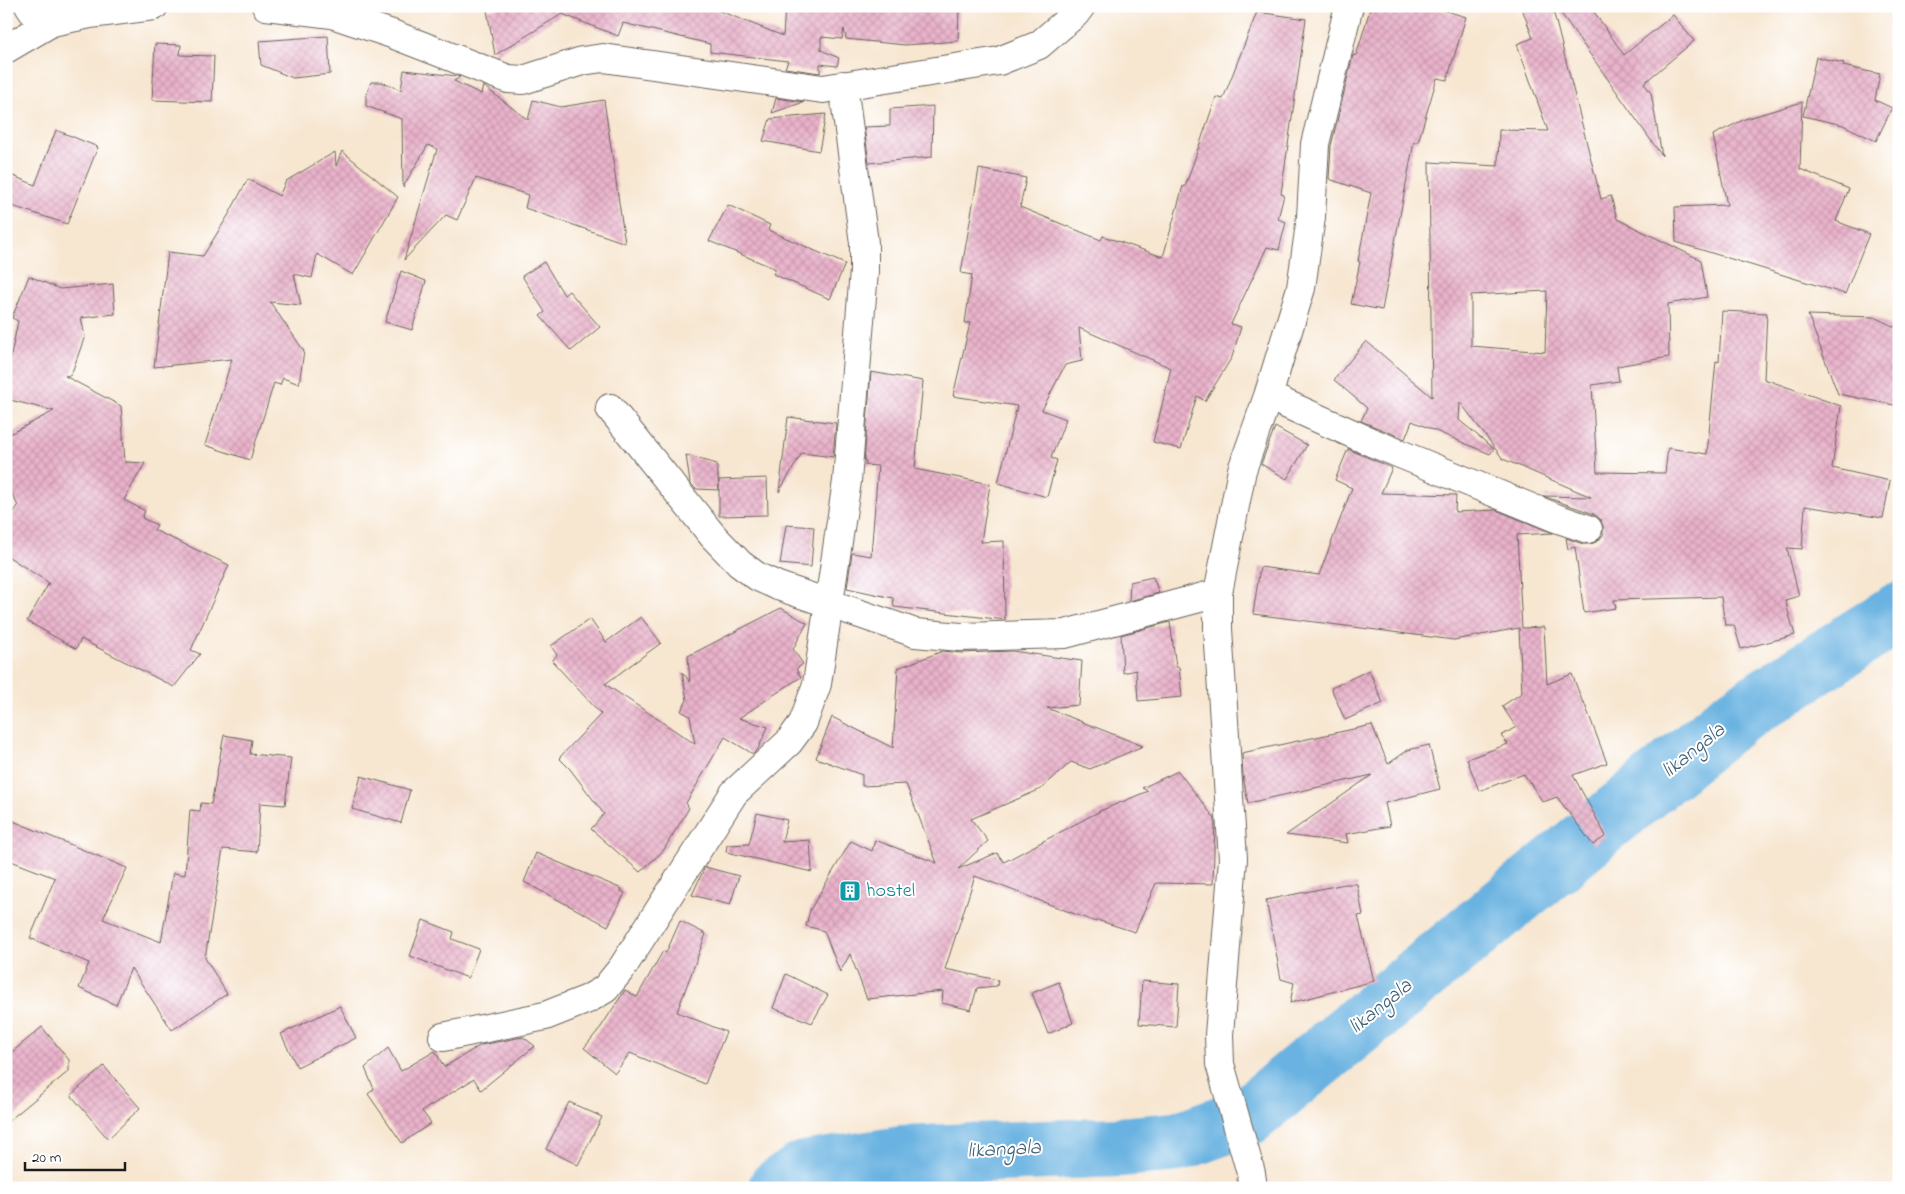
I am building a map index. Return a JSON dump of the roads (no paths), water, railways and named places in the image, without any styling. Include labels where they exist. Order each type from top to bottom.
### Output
[{"type":"street","points":[[28,6],[34,12],[52,22]]},
{"type":"street","points":[[6,49],[52,22],[90,14],[154,6]]},
{"type":"street","points":[[266,6],[332,14],[392,34],[508,79],[523,80],[582,61],[603,58],[823,89],[999,61],[1039,45],[1081,6]]},
{"type":"street","points":[[1252,1188],[1251,1173],[1220,1064],[1219,1035],[1233,859],[1218,629],[1218,593],[1242,470],[1268,396],[1301,288],[1312,217],[1315,144],[1349,6]]},
{"type":"street","points":[[443,1037],[544,1016],[588,999],[605,989],[622,968],[734,793],[789,742],[804,723],[816,684],[830,603],[847,481],[864,271],[864,243],[843,85]]},
{"type":"street","points":[[1268,396],[1371,442],[1556,518],[1588,529]]},
{"type":"street","points":[[610,408],[713,536],[740,564],[758,577],[778,586],[915,633],[961,637],[1065,634],[1218,593]]},
{"type":"waterway","name":"likangala","points":[[778,1188],[804,1171],[902,1156],[1120,1147],[1177,1142],[1248,1116],[1734,718],[1899,612]]},
{"type":"place","name":"hostel","points":[[850,891]]}]
